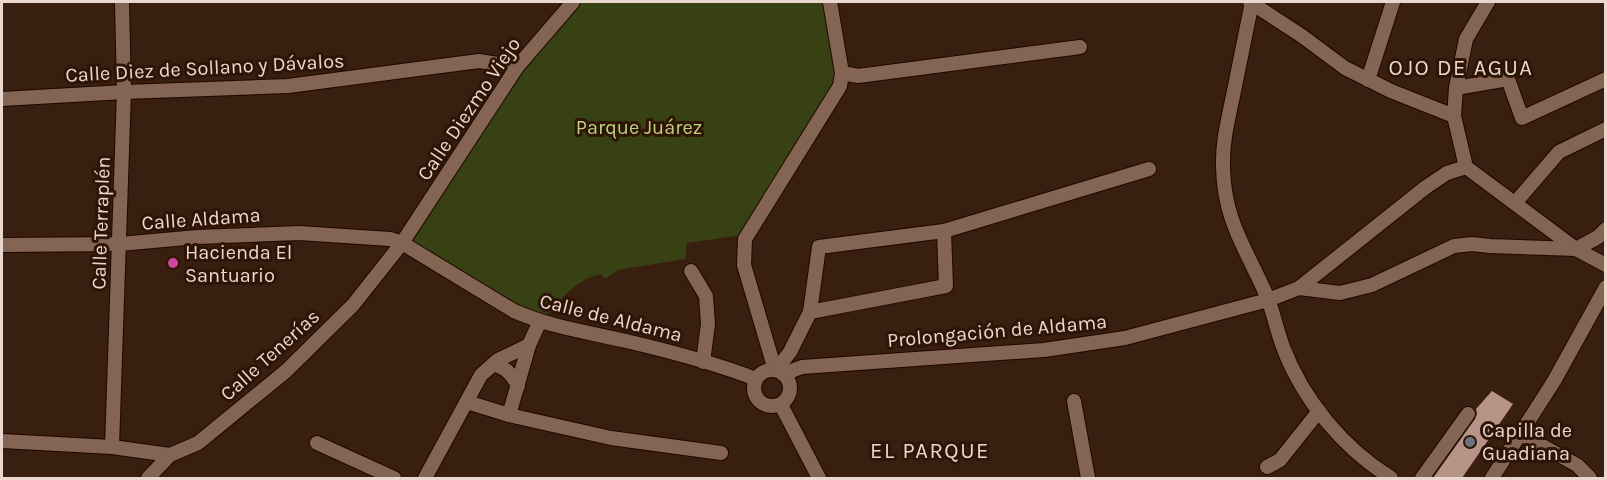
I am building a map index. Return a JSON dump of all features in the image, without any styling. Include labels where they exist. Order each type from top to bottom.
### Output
[{"type":"street","name":"Calle Terraplén","points":[[112,447],[124,92],[122,2]]},
{"type":"street","name":"Calle Diezmo Viejo","points":[[402,243],[517,67],[573,2]]},
{"type":"street","points":[[778,371],[767,370],[761,373],[756,380],[754,390],[758,400],[767,406],[781,405],[788,397],[790,388],[788,379],[778,371],[744,266],[745,239],[752,224],[840,86],[842,73],[830,2]]},
{"type":"street","points":[[1390,478],[1358,455],[1319,411],[1299,382],[1283,347],[1268,300],[1234,231],[1226,199],[1223,168],[1224,138],[1251,2],[1346,68],[1368,80],[1454,116]]},
{"type":"street","points":[[1368,80],[1393,2]]},
{"type":"street","points":[[1488,2],[1466,39],[1456,88],[1454,116],[1466,167],[1576,249],[1605,265]]},
{"type":"street","points":[[842,73],[858,76],[1080,47]]},
{"type":"street","name":"Calle Diez de Sollano y Dávalos","points":[[2,99],[288,86],[479,61],[517,67]]},
{"type":"street","points":[[1456,88],[1508,79],[1522,118],[1605,79]]},
{"type":"street","points":[[1515,204],[1559,152],[1605,129]]},
{"type":"street","name":"Prolongación de Aldama","points":[[778,371],[802,367],[1078,346],[1125,338],[1268,300],[1299,288],[1426,188],[1447,173],[1466,167]]},
{"type":"street","points":[[778,371],[810,312],[819,248],[944,231],[1149,169]]},
{"type":"street","points":[[1299,288],[1329,293],[1351,291],[1372,285],[1454,246],[1472,244],[1576,249],[1599,237],[1605,229]]},
{"type":"street","points":[[810,312],[946,286],[944,231]]},
{"type":"street","name":"Calle Aldama","points":[[2,245],[120,244],[197,237],[298,233],[390,239],[402,243]]},
{"type":"street","name":"Calle de Aldama","points":[[402,243],[514,311],[540,321],[628,341],[703,362],[756,380]]},
{"type":"street","name":"Calle Tenerías","points":[[148,478],[170,455],[198,443],[312,348],[353,305],[402,243]]},
{"type":"street","points":[[691,271],[705,296],[708,324],[703,362]]},
{"type":"street","points":[[1492,478],[1554,381],[1605,287]]},
{"type":"street","points":[[509,415],[528,345],[540,321]]},
{"type":"street","points":[[425,478],[481,375],[494,363],[528,345]]},
{"type":"street","points":[[494,363],[512,374],[518,386]]},
{"type":"street","points":[[1074,401],[1088,478]]},
{"type":"street","points":[[467,402],[509,415],[611,438],[722,453]]},
{"type":"street","points":[[781,405],[819,478]]},
{"type":"street","points":[[1267,467],[1280,460],[1319,411]]},
{"type":"street","points":[[1422,478],[1468,414]]},
{"type":"street","points":[[1521,434],[1577,465],[1590,478]]},
{"type":"street","points":[[2,441],[112,447],[170,455]]},
{"type":"street","points":[[317,443],[394,478]]},
{"type":"green space","name":"Parque Juárez","points":[[580,2],[826,2],[838,83],[742,235],[687,243],[685,259],[618,270],[605,279],[601,274],[592,277],[576,286],[543,318],[411,243],[519,74]]},
{"type":"building","name":"Capilla de Guadiana","points":[[1492,391],[1513,404],[1462,478],[1433,478],[1475,419],[1476,409]]},
{"type":"place","name":"Hacienda El Santuario","points":[[173,263]]},
{"type":"place","name":"Capilla de Guadiana","points":[[1470,442]]},
{"type":"district","name":"OJO DE AGUA","points":[[1461,68]]},
{"type":"district","name":"EL PARQUE","points":[[930,451]]}]
